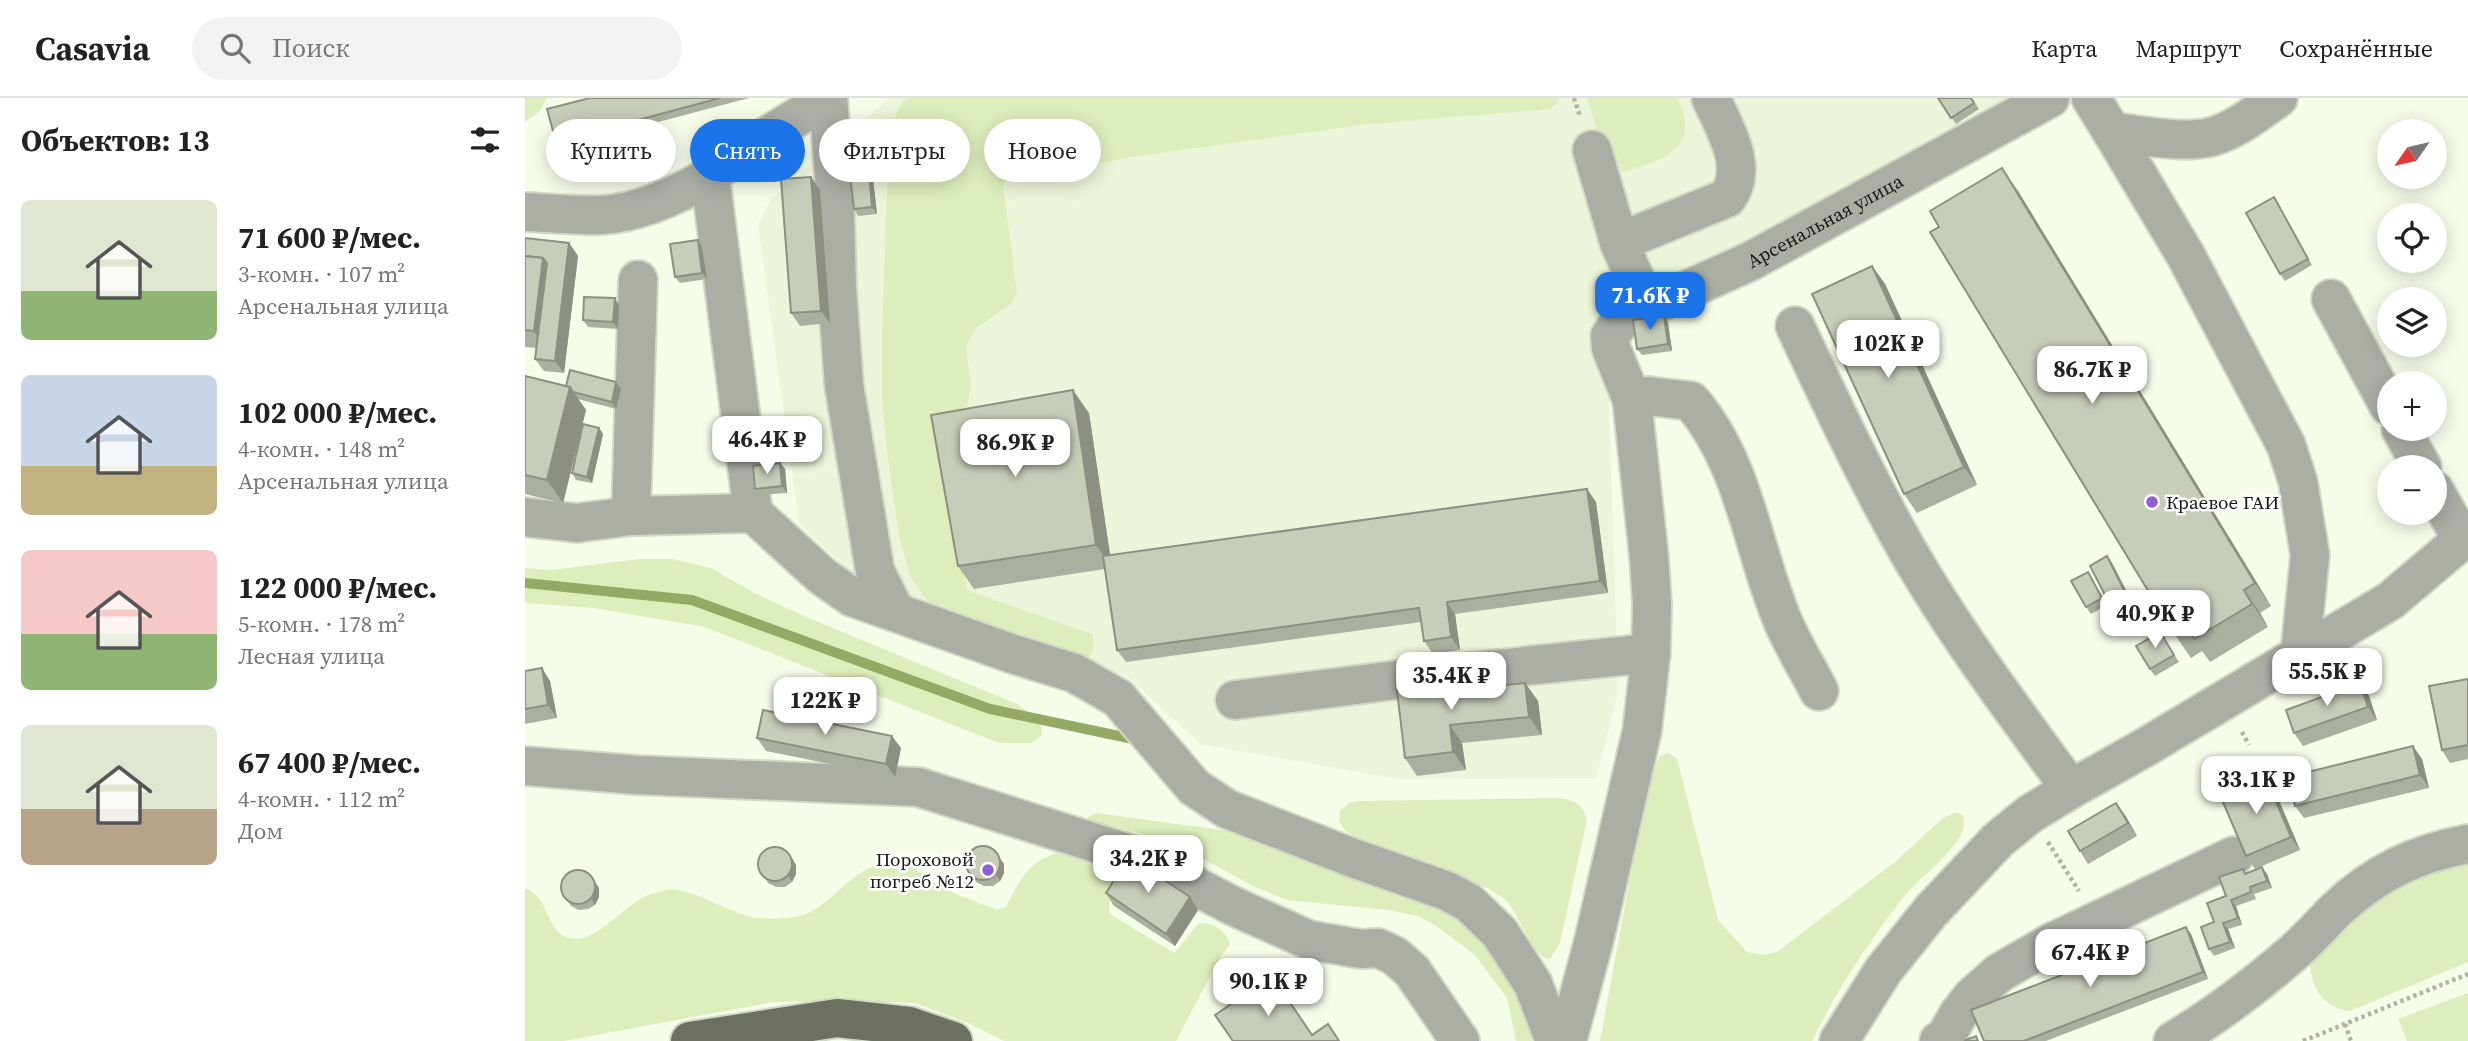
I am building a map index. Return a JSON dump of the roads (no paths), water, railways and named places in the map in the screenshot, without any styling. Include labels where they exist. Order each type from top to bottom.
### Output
[{"type":"main road","points":[[690,1041],[837,1018],[909,1026],[953,1041]]},
{"type":"street","points":[[794,119],[828,98],[844,385],[875,571],[895,611]]},
{"type":"street","points":[[1619,242],[1727,198],[1735,187],[1737,168],[1734,149],[1711,98]]},
{"type":"street","points":[[2091,98],[2186,256],[2286,445],[2298,482],[2310,555],[2300,654]]},
{"type":"street","points":[[2112,132],[2188,139],[2213,136],[2232,128],[2278,98]]},
{"type":"street","name":"Арсенальная улица","points":[[1632,400],[1611,348],[1610,337],[1622,319],[1751,261],[2027,104]]},
{"type":"street","points":[[1592,150],[1619,242],[1648,308]]},
{"type":"street","points":[[525,212],[603,215],[637,209],[681,193],[700,182]]},
{"type":"street","points":[[711,182],[753,513],[822,576],[852,597],[1074,673],[1118,698],[1194,787],[1227,809],[1353,858],[1416,878],[1469,904],[1500,933],[1533,984],[1555,1041]]},
{"type":"street","points":[[631,516],[638,280]]},
{"type":"street","points":[[2331,299],[2377,384]]},
{"type":"street","points":[[1795,326],[1906,548],[2001,696],[2071,789]]},
{"type":"street","points":[[1567,1041],[1594,940],[1642,731],[1651,653],[1649,557],[1632,400],[1648,396],[1691,401],[1704,416],[1741,489],[1784,625],[1819,691]]},
{"type":"street","points":[[1839,1041],[1884,971],[1931,911],[1998,840],[2030,814],[2071,789],[2390,601],[2465,537],[2447,510]]},
{"type":"street","points":[[525,517],[577,523],[631,516],[753,513]]},
{"type":"street","points":[[1235,700],[1651,653]]},
{"type":"street","points":[[525,766],[637,775],[918,787],[1140,858],[1233,906],[1309,940],[1361,949],[1378,948],[1395,956],[1412,971],[1460,1041]]},
{"type":"street","points":[[2173,1041],[2254,987],[2371,881],[2408,860],[2468,844]]},
{"type":"street","points":[[1939,1041],[1945,1038],[1958,1015],[1977,992],[1999,973],[2051,943],[2234,856]]},
{"type":"waterway","points":[[525,583],[692,600],[990,709],[1138,740]]},
{"type":"place","name":"Краевое ГАИ","points":[[2152,502]]},
{"type":"place","name":"Пороховой погреб №12","points":[[988,870]]}]
